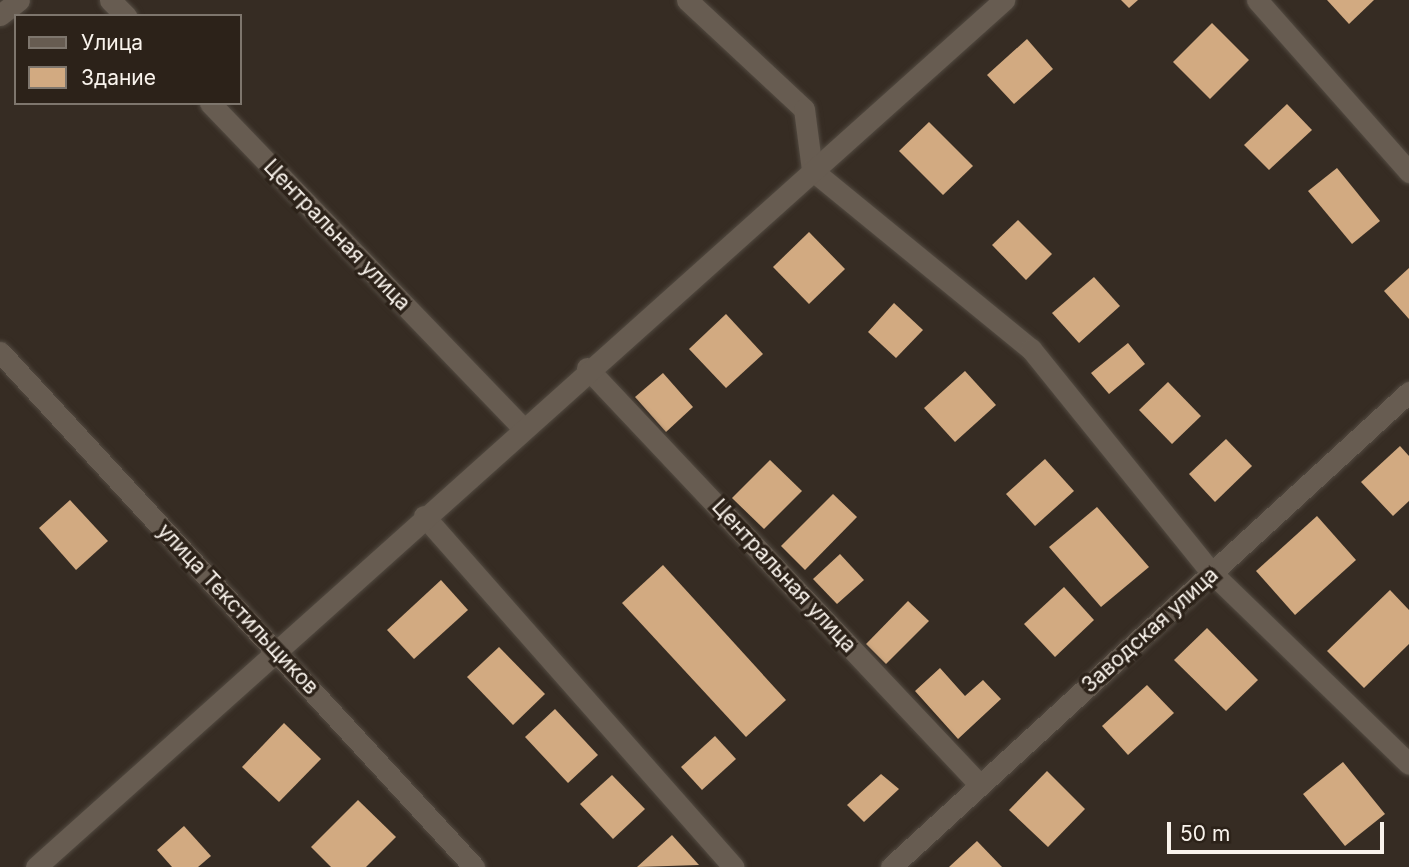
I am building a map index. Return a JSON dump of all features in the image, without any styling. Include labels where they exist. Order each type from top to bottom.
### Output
[{"type":"street","points":[[0,15],[19,0]]},
{"type":"street","points":[[110,0],[124,14]]},
{"type":"street","points":[[687,0],[804,109],[812,170],[1031,349],[1212,573],[1409,764]]},
{"type":"street","points":[[36,867],[587,368],[1004,0]]},
{"type":"street","points":[[1257,0],[1409,173]]},
{"type":"street","name":"Центральная улица","points":[[212,105],[523,428]]},
{"type":"street","name":"улица Текстильщиков","points":[[0,352],[474,867]]},
{"type":"street","name":"Центральная улица","points":[[587,368],[980,785]]},
{"type":"street","name":"Заводская улица","points":[[891,867],[1409,392]]},
{"type":"street","points":[[424,516],[733,867]]},
{"type":"building","points":[[1121,0],[1138,0],[1129,8]]},
{"type":"building","points":[[1327,0],[1374,0],[1349,24]]},
{"type":"building","points":[[1212,23],[1249,60],[1210,99],[1173,62]]},
{"type":"building","points":[[1027,39],[1053,69],[1014,104],[987,75]]},
{"type":"building","points":[[1287,104],[1312,130],[1269,170],[1244,145]]},
{"type":"building","points":[[929,122],[973,166],[943,195],[899,151]]},
{"type":"building","points":[[1337,168],[1380,221],[1352,244],[1308,191]]},
{"type":"building","points":[[1018,220],[1052,254],[1026,280],[992,245]]},
{"type":"building","points":[[809,232],[845,269],[809,304],[773,267]]},
{"type":"building","points":[[1409,268],[1409,319],[1384,291]]},
{"type":"building","points":[[1094,277],[1120,306],[1079,343],[1052,313]]},
{"type":"building","points":[[894,303],[923,330],[896,358],[868,332]]},
{"type":"building","points":[[726,314],[763,354],[726,388],[689,349]]},
{"type":"building","points":[[1128,343],[1145,364],[1109,394],[1091,373]]},
{"type":"building","points":[[965,371],[996,405],[955,442],[924,408]]},
{"type":"building","points":[[663,373],[693,407],[666,432],[635,397]]},
{"type":"building","points":[[1168,382],[1201,416],[1172,444],[1139,410]]},
{"type":"building","points":[[1226,439],[1252,466],[1215,502],[1189,474]]},
{"type":"building","points":[[1400,446],[1409,456],[1409,501],[1393,516],[1361,482]]},
{"type":"building","points":[[1045,459],[1074,491],[1035,526],[1006,494]]},
{"type":"building","points":[[770,460],[802,491],[764,529],[732,498]]},
{"type":"building","points":[[833,494],[857,517],[805,570],[781,546]]},
{"type":"building","points":[[70,500],[108,541],[76,570],[39,528]]},
{"type":"building","points":[[1097,507],[1149,567],[1101,607],[1049,547]]},
{"type":"building","points":[[1317,516],[1356,560],[1295,615],[1256,571]]},
{"type":"building","points":[[840,554],[864,580],[837,604],[813,579]]},
{"type":"building","points":[[663,565],[786,700],[746,737],[622,603]]},
{"type":"building","points":[[441,580],[468,610],[414,659],[387,630]]},
{"type":"building","points":[[1064,587],[1094,620],[1055,657],[1024,624]]},
{"type":"building","points":[[1390,590],[1409,610],[1409,644],[1364,688],[1327,651]]},
{"type":"building","points":[[908,601],[929,621],[886,664],[866,644]]},
{"type":"building","points":[[1207,628],[1258,680],[1226,711],[1174,660]]},
{"type":"building","points":[[499,647],[545,694],[513,725],[467,677]]},
{"type":"building","points":[[940,668],[965,696],[983,680],[1001,699],[958,739],[915,691]]},
{"type":"building","points":[[1147,685],[1174,713],[1128,755],[1102,726]]},
{"type":"building","points":[[555,709],[598,755],[568,783],[525,737]]},
{"type":"building","points":[[284,723],[321,759],[279,802],[242,767]]},
{"type":"building","points":[[715,736],[736,759],[702,790],[681,767]]},
{"type":"building","points":[[1343,762],[1385,814],[1345,846],[1303,794]]},
{"type":"building","points":[[1047,771],[1085,809],[1048,847],[1009,810]]},
{"type":"building","points":[[881,774],[899,789],[864,822],[847,805]]},
{"type":"building","points":[[612,775],[645,809],[613,839],[580,804]]},
{"type":"building","points":[[358,800],[396,837],[366,867],[331,867],[311,847]]},
{"type":"building","points":[[184,826],[211,856],[198,867],[172,867],[157,850]]},
{"type":"building","points":[[672,835],[699,865],[637,867]]},
{"type":"building","points":[[977,841],[1002,867],[949,867]]}]
